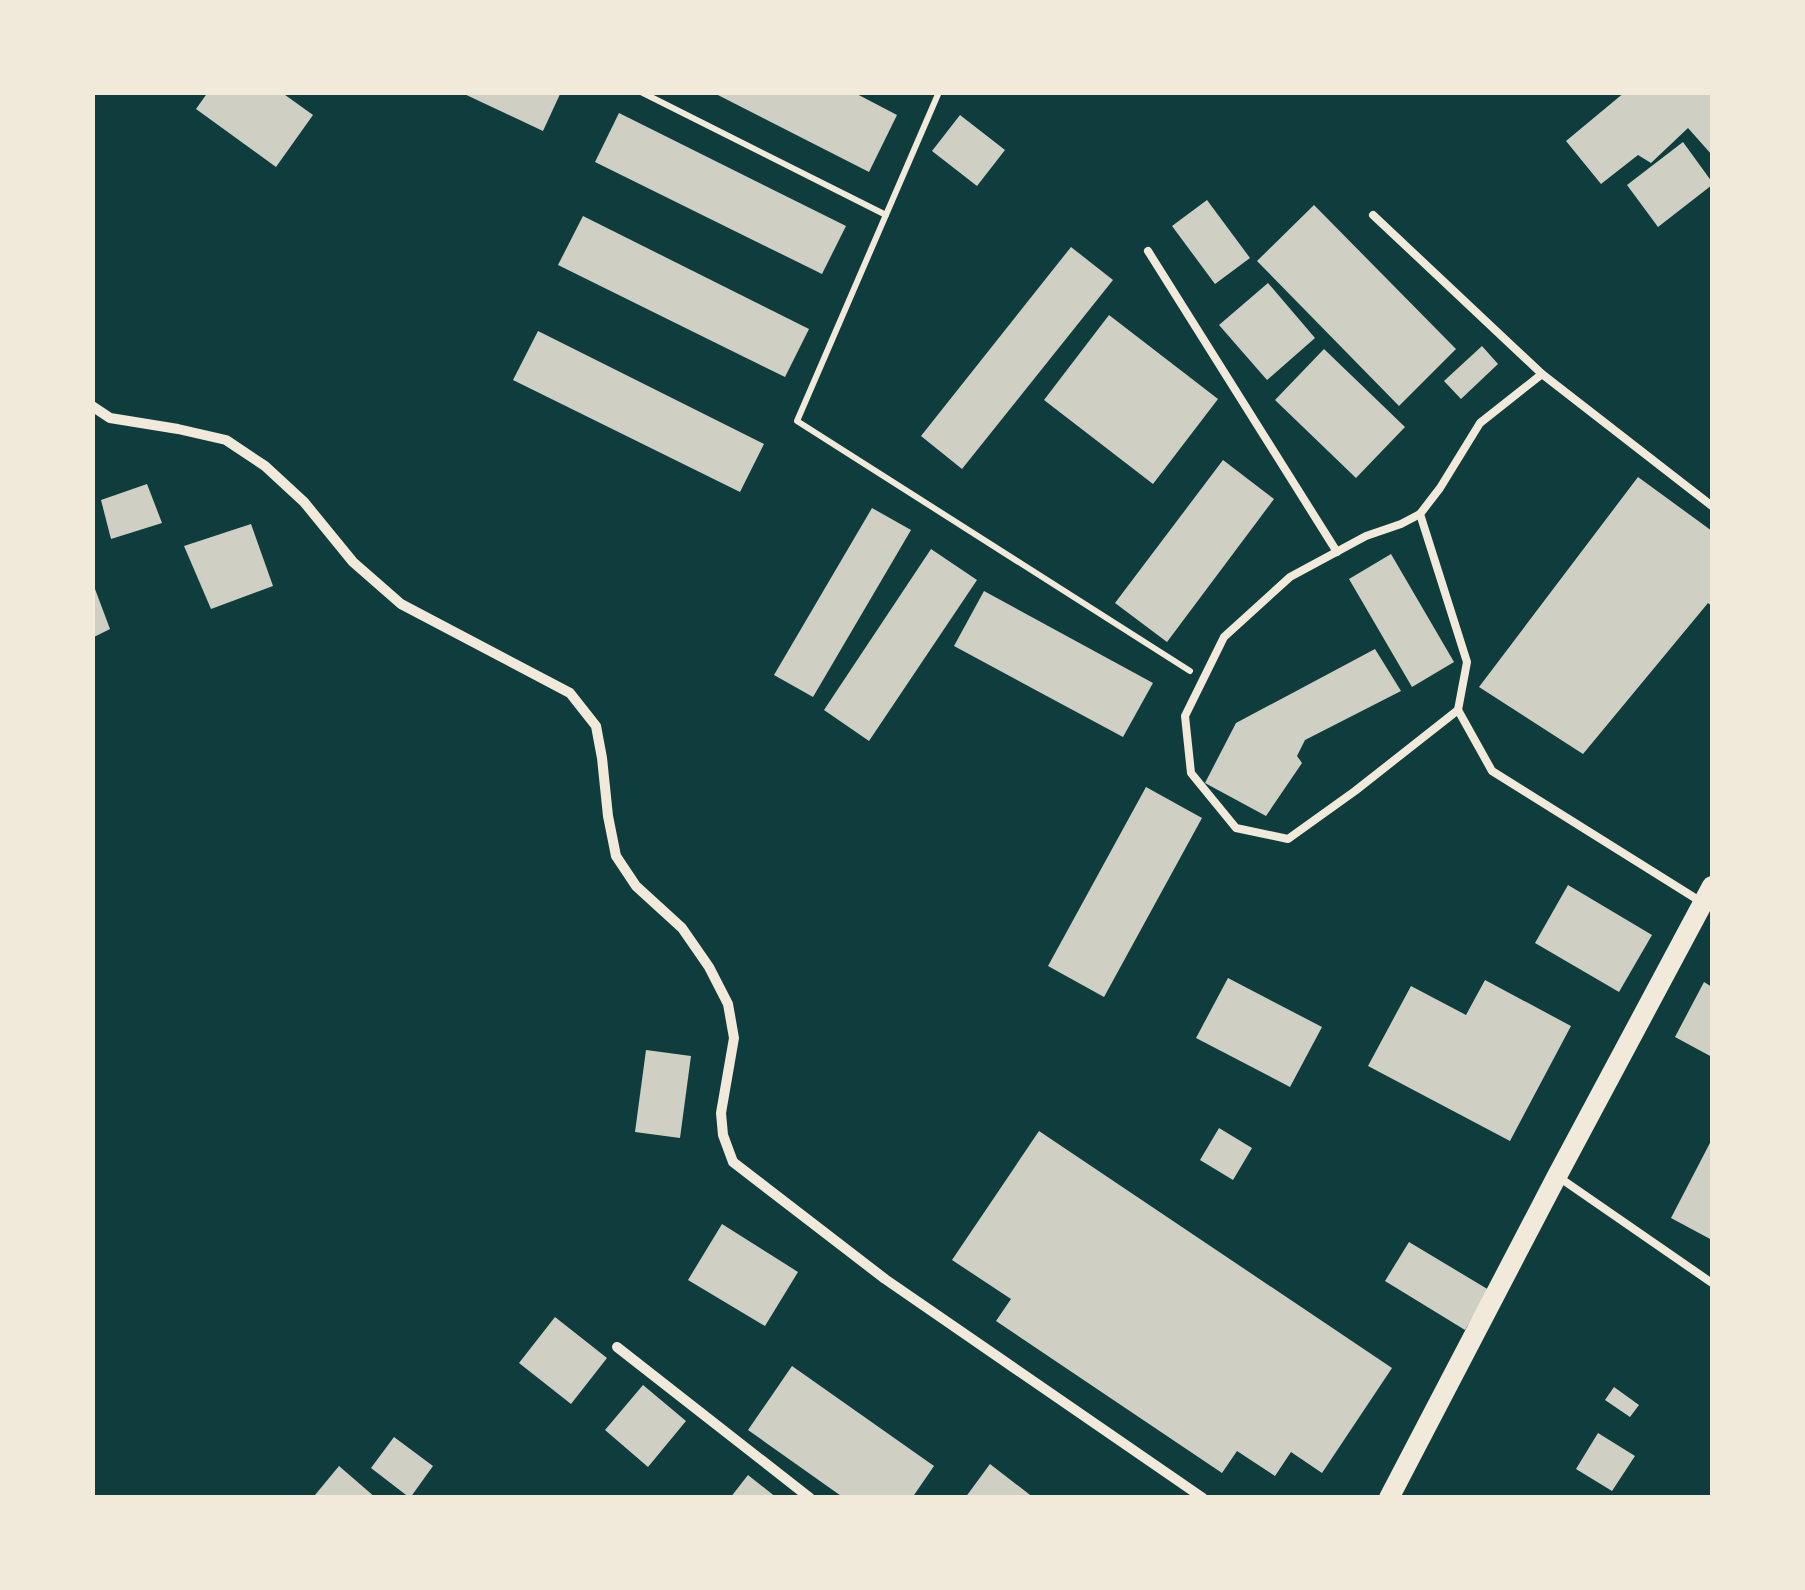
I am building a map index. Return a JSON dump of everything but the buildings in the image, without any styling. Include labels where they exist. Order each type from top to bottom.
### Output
[{"type":"main road","points":[[1389,1498],[1708,895]]},
{"type":"street","points":[[92,406],[110,418],[226,440],[266,466],[304,502],[352,562],[402,604],[570,693],[596,726],[616,856],[636,886],[682,928],[728,1004],[734,1038],[721,1113],[723,1135],[733,1162],[885,1280],[1204,1498]]},
{"type":"street","points":[[617,1347],[810,1498]]},
{"type":"lane","points":[[1373,216],[1542,374],[1712,506]]},
{"type":"lane","points":[[1148,251],[1337,552]]},
{"type":"lane","points":[[1458,710],[1288,839],[1236,828],[1191,773],[1185,716],[1224,637],[1290,577],[1366,536],[1420,514],[1480,423],[1542,374]]},
{"type":"lane","points":[[1420,514],[1467,662],[1458,710],[1492,770],[1708,895]]},
{"type":"lane","points":[[1556,1176],[1712,1282]]},
{"type":"path","points":[[640,92],[886,216]]},
{"type":"path","points":[[939,92],[797,421],[1203,680]]}]
